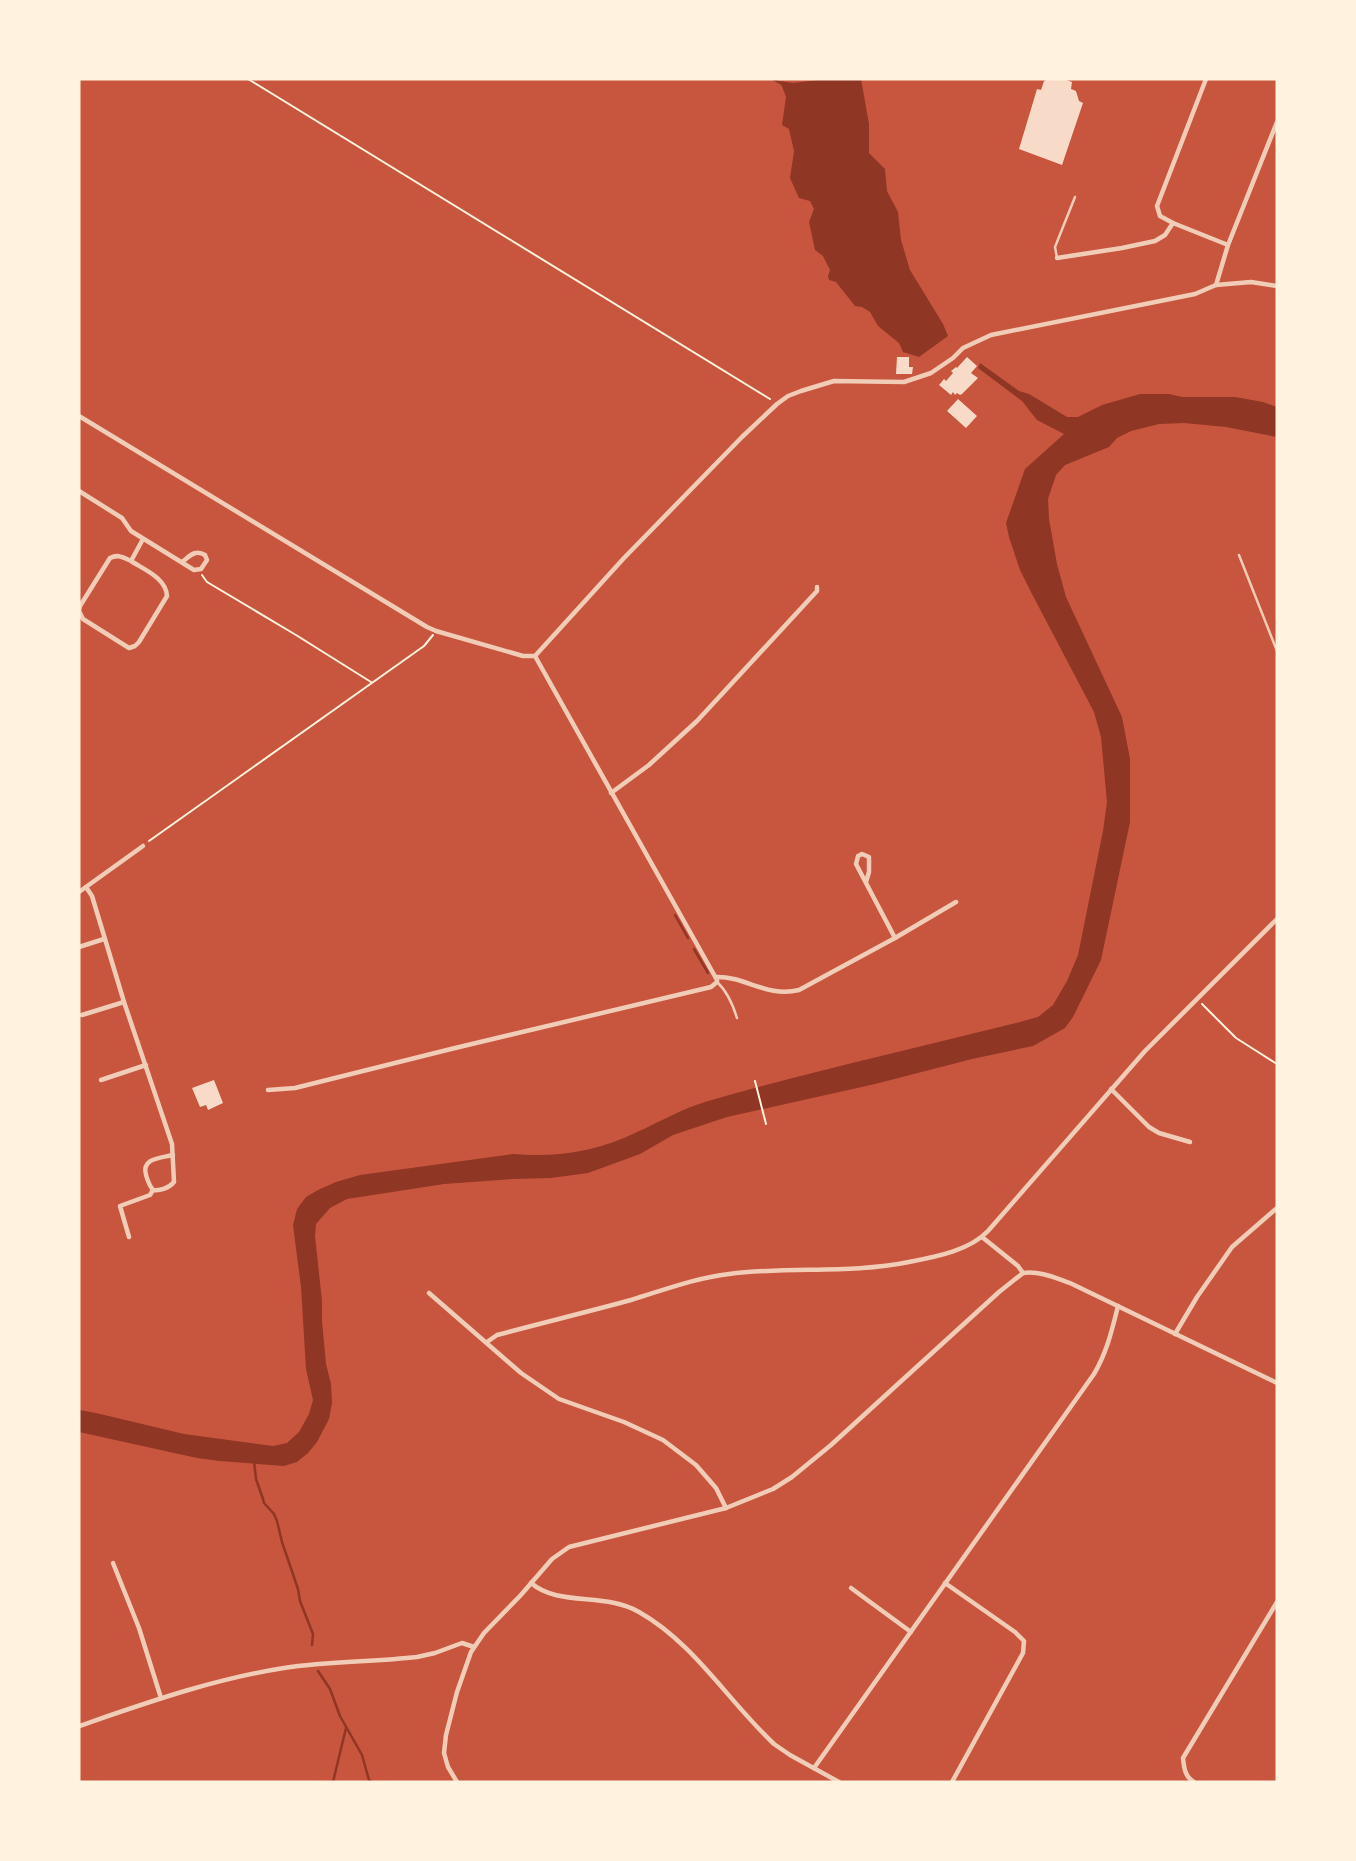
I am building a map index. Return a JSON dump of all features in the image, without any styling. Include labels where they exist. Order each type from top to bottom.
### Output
[{"type":"street","points":[[1206,79],[1157,206],[1160,216],[1228,245]]},
{"type":"street","points":[[1216,285],[1228,245],[1277,122]]},
{"type":"street","points":[[1058,258],[1155,241],[1165,235],[1173,223]]},
{"type":"street","points":[[79,416],[436,631],[523,656],[535,656],[624,558],[777,404],[801,391],[834,382],[904,382],[931,373],[963,348],[991,335],[1195,294],[1216,285],[1251,282],[1277,286]]},
{"type":"street","points":[[79,491],[122,518],[127,527],[143,539],[194,570],[204,566],[207,560],[203,553],[193,553],[182,562]]},
{"type":"street","points":[[131,561],[143,539]]},
{"type":"street","points":[[116,555],[131,561],[163,582],[167,596],[139,642],[129,648],[83,619],[79,611],[110,558],[116,555]]},
{"type":"street","points":[[611,793],[649,765],[697,721],[817,591],[817,587]]},
{"type":"street","points":[[535,656],[716,980]]},
{"type":"street","points":[[79,892],[143,846]]},
{"type":"street","points":[[866,882],[870,860],[869,856],[862,854],[856,864],[895,938]]},
{"type":"street","points":[[86,887],[92,896],[172,1144],[173,1154],[174,1182],[158,1191],[153,1190],[144,1169],[145,1164],[173,1154]]},
{"type":"street","points":[[268,1090],[295,1088],[711,987],[716,980],[726,978],[777,992],[799,990],[956,902]]},
{"type":"street","points":[[487,1342],[497,1335],[708,1277],[891,1265],[958,1249],[982,1237],[1153,1042],[1277,919]]},
{"type":"street","points":[[79,947],[104,939]]},
{"type":"street","points":[[82,1015],[124,1002]]},
{"type":"street","points":[[101,1080],[146,1065]]},
{"type":"street","points":[[1111,1089],[1149,1127],[1159,1133],[1190,1142]]},
{"type":"street","points":[[129,1237],[120,1206],[150,1195],[153,1190]]},
{"type":"street","points":[[1175,1334],[1232,1247],[1277,1208]]},
{"type":"street","points":[[982,1237],[1023,1273]]},
{"type":"street","points":[[457,1782],[448,1768],[444,1753],[446,1735],[461,1678],[474,1647],[552,1559],[569,1547],[726,1508],[773,1489],[831,1445],[1023,1273],[1043,1273],[1277,1383]]},
{"type":"street","points":[[429,1293],[521,1373],[559,1399],[624,1422],[663,1440],[696,1465],[716,1488],[726,1508]]},
{"type":"street","points":[[814,1768],[1094,1374],[1109,1340],[1118,1306]]},
{"type":"street","points":[[113,1563],[139,1628],[161,1698]]},
{"type":"street","points":[[531,1583],[548,1594],[624,1604],[652,1620],[691,1654],[774,1744],[839,1782]]},
{"type":"street","points":[[945,1583],[1024,1641],[1023,1653],[952,1782]]},
{"type":"street","points":[[851,1588],[911,1632]]},
{"type":"street","points":[[1194,1782],[1184,1769],[1183,1758],[1277,1602]]},
{"type":"street","points":[[79,1726],[230,1678],[283,1668],[417,1657],[462,1643],[474,1647]]},
{"type":"lane","points":[[1058,258],[1055,247],[1075,197]]},
{"type":"lane","points":[[1239,555],[1277,651]]},
{"type":"lane","points":[[716,980],[723,987],[737,1018]]},
{"type":"path","points":[[248,79],[777,404]]},
{"type":"path","points":[[198,570],[207,582],[371,683]]},
{"type":"path","points":[[143,846],[424,646],[436,631]]},
{"type":"path","points":[[1197,998],[1236,1038],[1277,1064]]},
{"type":"path","points":[[755,1081],[766,1124]]},
{"type":"shaded area","points":[[861,79],[869,124],[869,153],[885,169],[887,191],[898,212],[901,240],[910,270],[948,336],[919,357],[903,352],[899,343],[878,326],[870,312],[855,306],[836,282],[829,280],[830,270],[823,256],[815,250],[809,222],[814,209],[810,201],[799,198],[790,178],[794,151],[789,129],[782,125],[786,97],[780,81],[793,83]]},
{"type":"shaded area","points":[[980,363],[1019,391],[1029,394],[1067,417],[1078,417],[1102,405],[1140,394],[1235,397],[1277,407],[1277,437],[1226,427],[1184,423],[1159,424],[1131,431],[1117,438],[1109,447],[1065,465],[1056,475],[1048,499],[1057,564],[1066,597],[1122,717],[1130,759],[1130,822],[1101,960],[1065,1028],[1033,1046],[727,1117],[673,1135],[640,1154],[588,1173],[551,1178],[444,1184],[347,1199],[330,1208],[316,1224],[322,1321],[332,1403],[329,1419],[308,1453],[297,1462],[284,1466],[220,1461],[79,1432],[79,1410],[184,1434],[273,1446],[287,1443],[299,1432],[313,1400],[306,1369],[301,1287],[293,1225],[297,1209],[306,1197],[336,1182],[360,1175],[513,1154],[577,1152],[623,1139],[705,1102],[1038,1017],[1053,1005],[1078,955],[1103,831],[1107,802],[1101,737],[1094,712],[1020,570],[1006,523],[1025,469],[1064,434],[1037,420],[1022,401],[978,368]]},
{"type":"building","points":[[1048,79],[1072,82],[1071,89],[1076,91],[1079,101],[1083,103],[1062,165],[1019,149],[1037,89],[1041,90],[1044,81]]},
{"type":"building","points":[[897,357],[909,357],[909,367],[913,367],[912,374],[896,374]]},
{"type":"building","points":[[967,357],[977,366],[971,373],[978,378],[962,394],[955,395],[953,392],[951,395],[939,385],[944,379],[946,381],[953,373],[951,371]]},
{"type":"building","points":[[958,399],[977,416],[966,428],[947,411]]},
{"type":"building","points":[[214,1080],[223,1103],[208,1110],[206,1105],[200,1107],[192,1088]]},
{"type":"waterway","points":[[773,79],[782,84]]},
{"type":"waterway","points":[[675,915],[688,938]]},
{"type":"waterway","points":[[694,949],[708,973]]},
{"type":"waterway","points":[[254,1461],[256,1479],[264,1503],[277,1521],[300,1601],[313,1634],[312,1645]]},
{"type":"waterway","points":[[318,1671],[330,1689],[372,1782]]},
{"type":"waterway","points":[[333,1782],[346,1728]]}]
